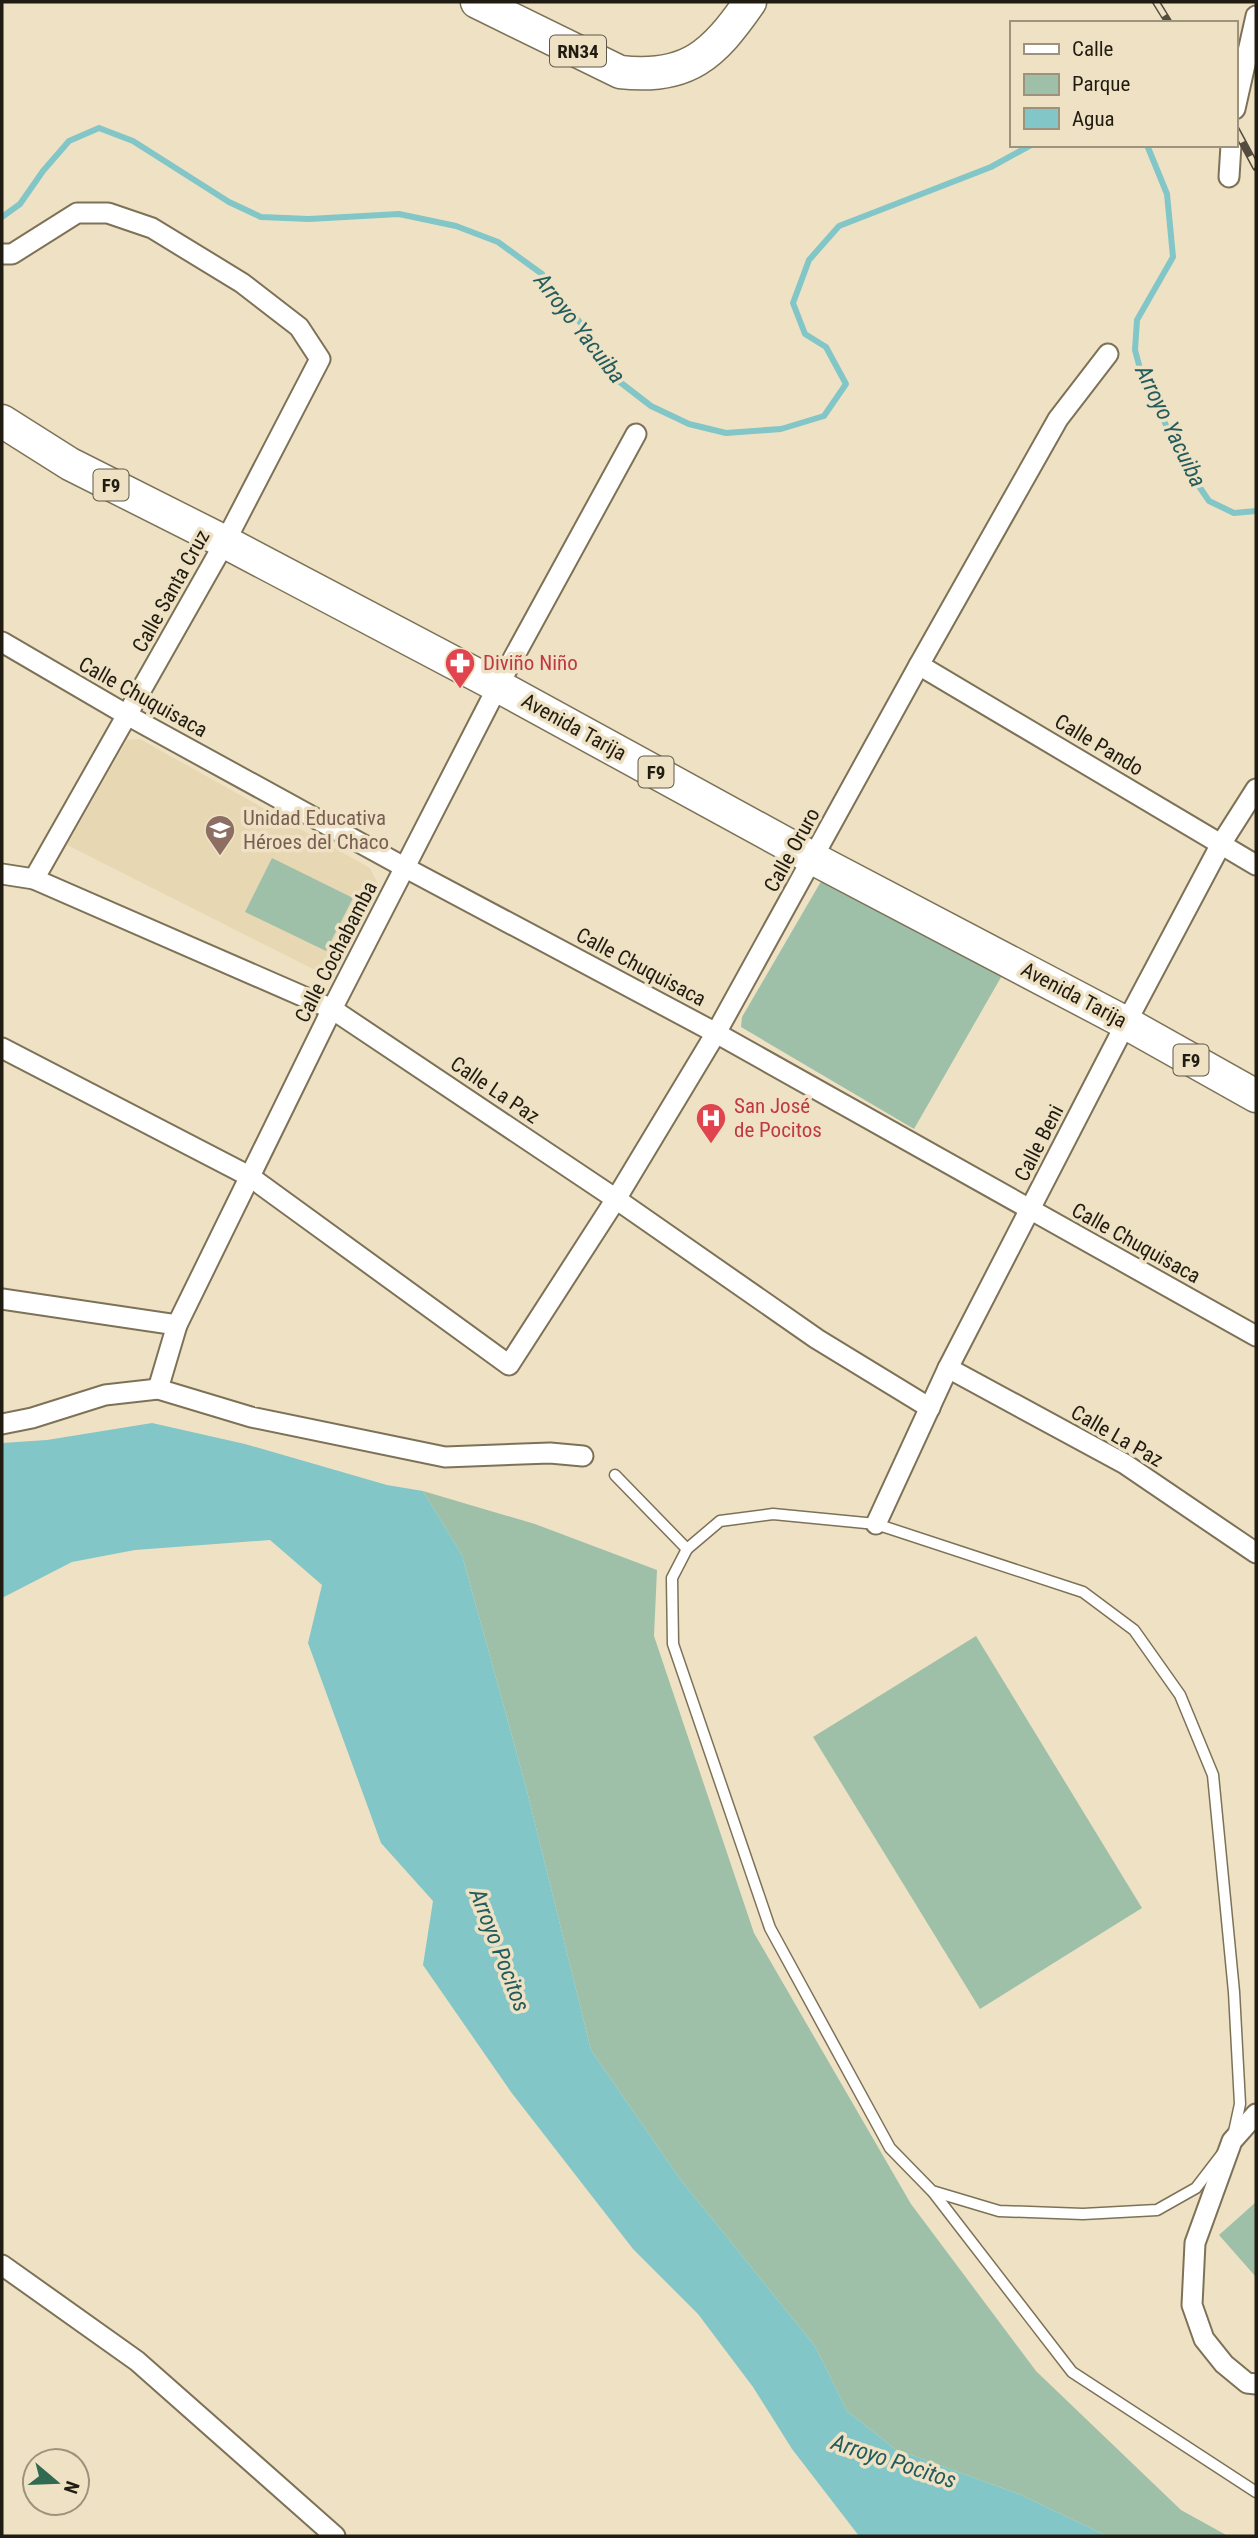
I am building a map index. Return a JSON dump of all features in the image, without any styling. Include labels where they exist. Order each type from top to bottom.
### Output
[{"type":"highway","name":"RN34","points":[[477,2],[621,72],[645,75],[685,68],[726,37],[751,2]]},
{"type":"highway","name":"Avenida Tarija","points":[[2,421],[70,464],[498,685],[814,859],[1126,1023],[1256,1096]]},
{"type":"street","points":[[1237,100],[1256,16]]},
{"type":"street","points":[[1229,177],[1231,147]]},
{"type":"street","name":"Calle Santa Cruz","points":[[2,254],[12,254],[78,213],[108,213],[152,228],[242,283],[299,327],[320,359],[225,542],[34,879]]},
{"type":"street","name":"Calle Oruro","points":[[249,1176],[509,1365],[617,1199],[716,1033],[1058,419],[1108,354]]},
{"type":"street","name":"Calle Cochabamba","points":[[158,1389],[177,1325],[332,1009],[498,685],[636,435]]},
{"type":"street","name":"Calle Chuquisaca","points":[[2,642],[127,715],[404,867],[716,1033],[1256,1336]]},
{"type":"street","name":"Calle Pando","points":[[919,665],[1256,864]]},
{"type":"street","name":"Calle Beni","points":[[876,1524],[948,1368],[1126,1023],[1221,844],[1256,789]]},
{"type":"street","points":[[2,860],[34,879]]},
{"type":"street","name":"Calle La Paz","points":[[2,874],[34,879],[332,1009],[617,1199],[817,1339],[930,1408]]},
{"type":"street","points":[[2,1048],[249,1176]]},
{"type":"street","points":[[2,1298],[177,1325]]},
{"type":"street","name":"Calle La Paz","points":[[948,1368],[1125,1464],[1255,1548]]},
{"type":"street","points":[[2,1424],[32,1418],[105,1395],[158,1389],[251,1417],[445,1457],[550,1453],[583,1456]]},
{"type":"street","points":[[1256,2114],[1232,2141],[1195,2243],[1192,2305],[1204,2339],[1224,2364],[1247,2383],[1256,2384]]},
{"type":"street","points":[[2,2265],[137,2361],[335,2536]]},
{"type":"lane","points":[[615,1475],[687,1549]]},
{"type":"lane","points":[[932,2191],[999,2211],[1083,2214],[1157,2210],[1196,2188],[1232,2141],[1240,2104],[1234,1992],[1213,1775],[1180,1695],[1134,1630],[1083,1592],[876,1524],[773,1514],[720,1521],[687,1549],[672,1578],[673,1644],[770,1928],[890,2148],[932,2191],[1072,2372],[1256,2492]]},
{"type":"shaded area","name":"Unidad Educativa Héroes del Chaco","points":[[140,739],[370,868],[379,886],[333,979],[67,845],[127,740]]},
{"type":"green space","points":[[272,858],[353,898],[326,951],[245,912]]},
{"type":"green space","points":[[823,878],[1004,972],[914,1129],[741,1027],[742,1017]]},
{"type":"green space","points":[[423,1491],[535,1524],[657,1570],[654,1636],[754,1933],[911,2204],[1036,2371],[1181,2510],[1228,2536],[1107,2536],[1019,2494],[895,2449],[847,2411],[815,2346],[680,2179],[591,2050],[525,1783],[462,1555]]},
{"type":"green space","points":[[976,1636],[1142,1908],[980,2009],[813,1737]]},
{"type":"green space","points":[[1256,2202],[1256,2277],[1219,2235]]},
{"type":"water","name":"Arroyo Pocitos","points":[[152,1423],[245,1444],[387,1485],[423,1491],[462,1555],[525,1783],[591,2050],[680,2179],[815,2346],[847,2411],[895,2449],[1019,2494],[1107,2536],[859,2536],[792,2449],[753,2387],[698,2314],[633,2249],[511,2092],[423,1965],[433,1901],[381,1843],[308,1643],[322,1585],[270,1540],[135,1550],[72,1562],[2,1598],[2,1443],[47,1440]]},
{"type":"waterway","name":"Arroyo Yacuiba","points":[[2,217],[20,204],[43,171],[69,141],[99,128],[133,141],[229,202],[261,217],[309,219],[399,214],[456,226],[498,242],[542,274],[586,330],[616,379],[651,406],[689,424],[726,433],[781,429],[824,416],[846,384],[826,347],[805,334],[793,303],[809,260],[839,226],[991,167],[1027,147]]},
{"type":"waterway","name":"Arroyo Yacuiba","points":[[1148,147],[1167,194],[1173,257],[1137,320],[1135,350],[1142,376],[1188,470],[1209,501],[1234,513],[1256,511]]},
{"type":"railway","points":[[1156,2],[1168,21]]},
{"type":"railway","points":[[1237,132],[1256,167]]},
{"type":"place","name":"Diviño Niño","points":[[460,690]]},
{"type":"place","name":"Unidad Educativa Héroes del Chaco","points":[[220,857]]},
{"type":"place","name":"San José de Pocitos","points":[[711,1145]]}]
